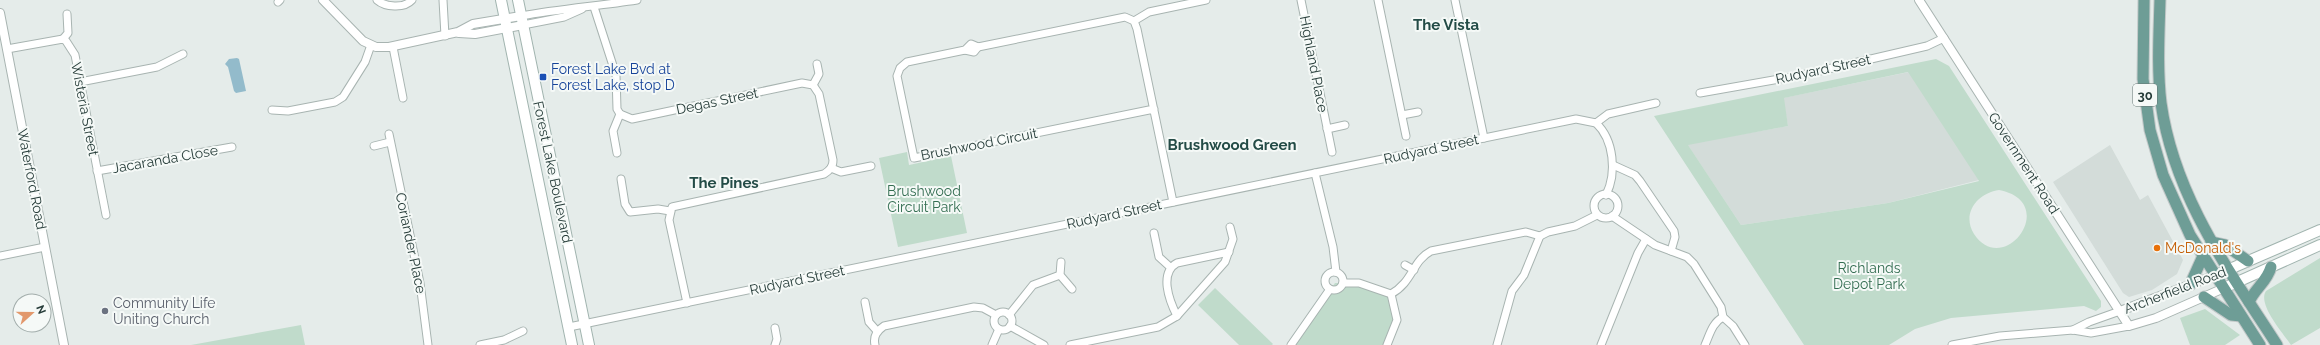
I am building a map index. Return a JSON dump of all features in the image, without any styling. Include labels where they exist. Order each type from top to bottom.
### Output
[{"type":"main road","name":"Forest Lake Boulevard","points":[[501,0],[572,345]]},
{"type":"main road","name":"Forest Lake Boulevard","points":[[518,0],[589,345]]},
{"type":"main road","name":"30","points":[[2144,0],[2143,78],[2152,140],[2171,197],[2181,218],[2203,256],[2260,345]]},
{"type":"main road","name":"30","points":[[2160,0],[2158,66],[2167,136],[2175,165],[2188,198],[2211,242],[2277,345]]},
{"type":"main road","name":"Archerfield Road","points":[[2216,275],[2320,230]]},
{"type":"main road","points":[[2211,242],[2225,245],[2248,261]]},
{"type":"main road","name":"Archerfield Road","points":[[2224,288],[2320,245]]},
{"type":"main road","points":[[2190,285],[2203,256]]},
{"type":"main road","points":[[2249,302],[2255,291],[2268,278],[2271,267]]},
{"type":"main road","points":[[2204,297],[2231,315],[2241,316]]},
{"type":"street","points":[[323,0],[363,40],[371,45],[393,46],[445,36],[458,32],[473,24],[506,23],[522,20],[564,17],[584,8],[637,0]]},
{"type":"street","points":[[377,0],[390,6],[405,4],[412,0]]},
{"type":"street","points":[[443,0],[445,36]]},
{"type":"street","points":[[1173,202],[1137,29],[1134,21],[1149,12],[1206,0]]},
{"type":"street","name":"Highland Place","points":[[1301,0],[1332,152]]},
{"type":"street","points":[[1378,0],[1406,136]]},
{"type":"street","points":[[1455,0],[1484,138]]},
{"type":"street","name":"Government Road","points":[[1919,0],[2129,326]]},
{"type":"street","points":[[594,7],[616,75],[617,109],[620,114],[613,131],[618,153]]},
{"type":"street","name":"Waterford Road","points":[[0,12],[64,345]]},
{"type":"street","points":[[7,50],[63,39],[68,33],[67,14]]},
{"type":"street","name":"Brushwood Circuit","points":[[1134,21],[1125,17],[978,47],[971,44],[965,50],[907,62],[900,68],[897,76],[914,158],[1154,109]]},
{"type":"street","name":"Rudyard Street","points":[[1700,93],[1802,75],[1927,46],[1944,38]]},
{"type":"street","name":"Wisteria Street","points":[[63,39],[75,55],[106,215]]},
{"type":"street","points":[[272,110],[288,111],[335,102],[343,97],[365,62],[371,45]]},
{"type":"street","points":[[393,46],[403,98]]},
{"type":"street","points":[[80,82],[157,67],[183,54]]},
{"type":"street","points":[[687,303],[669,220],[670,211],[676,205],[824,174],[831,168],[833,160],[819,94],[813,85],[819,74],[817,64]]},
{"type":"street","name":"Degas Street","points":[[620,114],[632,119],[802,83],[813,85]]},
{"type":"street","points":[[1606,195],[1611,184],[1613,165],[1607,136],[1596,123],[1608,114],[1656,103]]},
{"type":"street","points":[[1402,115],[1418,112]]},
{"type":"street","name":"Rudyard Street","points":[[569,327],[1576,119],[1596,123]]},
{"type":"street","name":"Highland Place","points":[[1327,129],[1345,125]]},
{"type":"street","name":"Coriander Place","points":[[389,134],[420,283],[428,345]]},
{"type":"street","points":[[374,146],[390,142]]},
{"type":"street","name":"Jacaranda Close","points":[[97,171],[232,147]]},
{"type":"street","points":[[1613,165],[1635,175],[1674,231],[1675,237],[1671,251]]},
{"type":"street","points":[[831,168],[842,172],[871,166]]},
{"type":"street","points":[[1315,173],[1333,247],[1336,272]]},
{"type":"street","points":[[621,179],[625,204],[630,212],[658,209],[670,211]]},
{"type":"street","points":[[1601,195],[1611,196],[1617,203],[1616,212],[1612,216],[1604,218],[1597,215],[1595,211],[1595,202],[1601,195]]},
{"type":"street","points":[[1497,345],[1512,291],[1524,275],[1540,236],[1548,232],[1575,226],[1597,215]]},
{"type":"street","points":[[1612,216],[1646,239],[1687,257],[1694,264],[1721,307],[1724,317],[1733,326],[1745,345]]},
{"type":"street","points":[[1070,345],[1158,327],[1177,316],[1225,262],[1233,239],[1230,227]]},
{"type":"street","points":[[1391,294],[1410,279],[1419,260],[1430,251],[1526,232],[1540,236]]},
{"type":"street","points":[[1154,233],[1159,258],[1170,267]]},
{"type":"street","points":[[1601,345],[1638,253],[1646,239]]},
{"type":"street","points":[[0,256],[45,247]]},
{"type":"street","points":[[1177,316],[1171,305],[1166,276],[1170,267],[1177,263],[1229,252]]},
{"type":"street","points":[[1061,262],[1060,276],[1072,289]]},
{"type":"street","points":[[1405,265],[1414,270]]},
{"type":"street","points":[[1336,272],[1342,276],[1343,283],[1337,290],[1330,289],[1325,284],[1326,277],[1330,273],[1336,272]]},
{"type":"street","name":"Archerfield Road","points":[[2073,330],[2089,322],[2216,275]]},
{"type":"street","points":[[1009,315],[1033,285],[1060,276]]},
{"type":"street","points":[[1343,283],[1359,283],[1391,294]]},
{"type":"street","name":"Archerfield Road","points":[[1952,345],[2000,336],[2073,330],[2091,333],[2129,326],[2156,318],[2224,288]]},
{"type":"street","points":[[1291,345],[1330,289]]},
{"type":"street","points":[[1387,345],[1397,320],[1391,294]]},
{"type":"street","points":[[865,302],[869,322],[877,331]]},
{"type":"street","points":[[875,345],[874,340],[877,331],[884,326],[974,307],[982,308],[996,315]]},
{"type":"street","points":[[1002,312],[1009,315],[1012,320],[1010,326],[1005,329],[999,328],[994,322],[996,315],[1002,312]]},
{"type":"street","points":[[1706,345],[1712,328],[1717,320],[1724,317]]},
{"type":"street","points":[[1010,326],[1044,345]]},
{"type":"street","points":[[775,328],[777,339],[775,345]]},
{"type":"street","points":[[992,345],[999,328]]},
{"type":"street","points":[[480,345],[504,340],[523,331]]},
{"type":"shaded area","points":[[1909,72],[1979,180],[1888,203],[1741,225],[1687,144],[1788,126],[1783,98]]},
{"type":"shaded area","points":[[2110,145],[2140,200],[2148,195],[2183,260],[2177,274],[2152,290],[2129,297],[2123,293],[2053,182]]},
{"type":"green space","name":"Richlands Depot Park","points":[[1936,59],[1949,66],[2101,301],[2101,307],[2096,311],[2084,306],[1951,318],[1915,329],[1889,345],[1804,345],[1654,116]],"holes":[[[1908,72],[1979,181],[1888,203],[1741,225],[1688,145],[1788,126],[1784,98]],[[1999,190],[2017,197],[2025,208],[2026,221],[2021,233],[2011,243],[1999,248],[1986,246],[1974,234],[1970,226],[1969,219],[1974,205],[1978,200],[1984,195]]]},
{"type":"green space","name":"Brushwood Circuit Park","points":[[907,152],[909,165],[951,156],[967,233],[898,247],[879,158]]},
{"type":"green space","points":[[2320,258],[2320,328],[2291,345],[2268,311],[2264,297],[2266,291]]},
{"type":"green space","points":[[1335,283],[1343,283],[1391,294],[1397,314],[1387,345],[1291,345]]},
{"type":"green space","points":[[1215,288],[1273,344],[1239,345],[1198,305]]},
{"type":"green space","points":[[2205,309],[2240,335],[2225,345],[2190,345],[2180,318]]},
{"type":"green space","points":[[301,325],[305,345],[191,345]]},
{"type":"water","points":[[229,59],[239,59],[246,91],[236,93],[234,91],[228,67],[225,64]]},
{"type":"place","name":"Forest Lake Bvd at Forest Lake, stop D","points":[[543,77]]},
{"type":"place","name":"McDonald's","points":[[2157,248]]},
{"type":"place","name":"Community Life Uniting Church","points":[[105,311]]},
{"type":"district","name":"The Vista","points":[[1446,25]]},
{"type":"district","name":"Brushwood Green","points":[[1232,145]]},
{"type":"district","name":"The Pines","points":[[724,183]]}]
